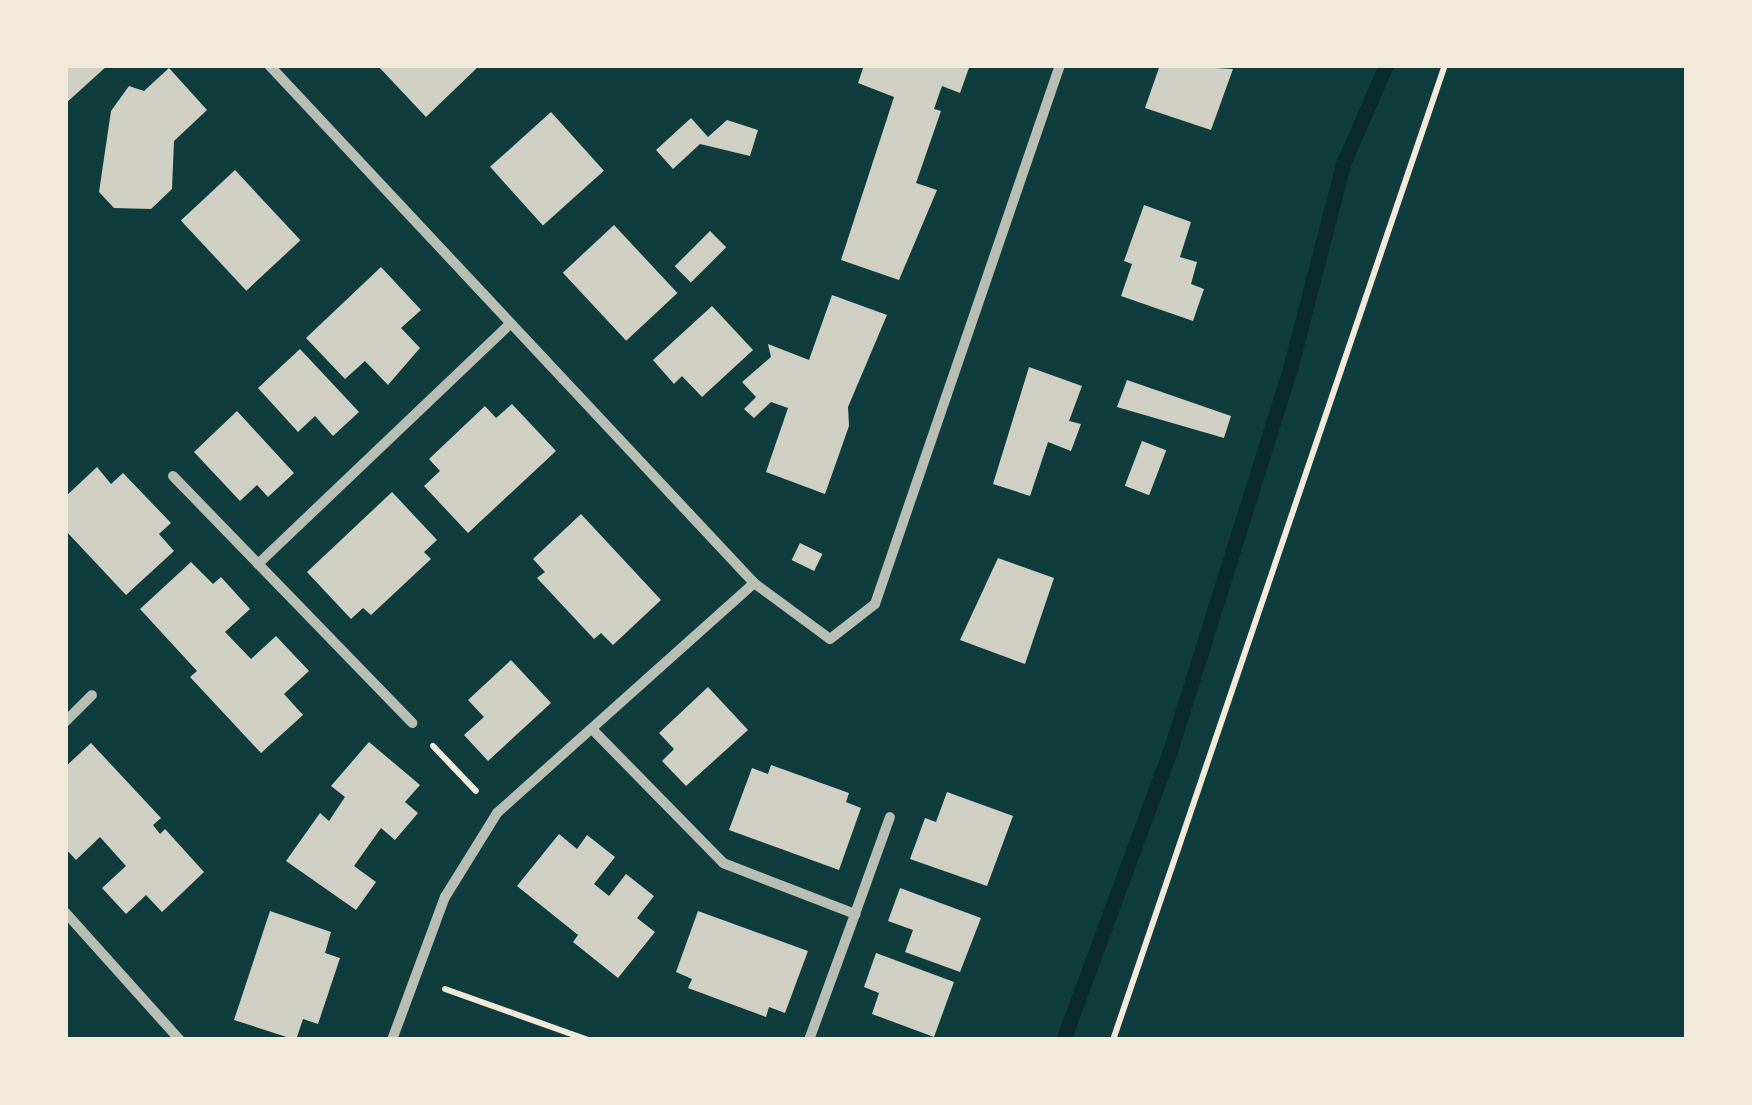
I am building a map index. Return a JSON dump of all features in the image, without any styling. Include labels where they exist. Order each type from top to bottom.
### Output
[{"type":"street","points":[[269,65],[754,583],[830,639],[876,604],[1060,65]]},
{"type":"street","points":[[258,564],[509,325]]},
{"type":"street","points":[[173,476],[412,723]]},
{"type":"street","points":[[392,1040],[410,977],[445,898],[497,813],[754,583]]},
{"type":"street","points":[[65,722],[92,696]]},
{"type":"street","points":[[592,729],[722,864],[855,914]]},
{"type":"street","points":[[809,1040],[890,817]]},
{"type":"street","points":[[65,912],[180,1040]]},
{"type":"path","points":[[1113,1040],[1445,65]]},
{"type":"path","points":[[412,723],[497,813]]},
{"type":"path","points":[[410,977],[588,1040]]},
{"type":"building","points":[[65,65],[108,65],[65,104]]},
{"type":"building","points":[[377,65],[480,65],[426,117]]},
{"type":"building","points":[[864,65],[970,65],[960,93],[942,86],[934,109],[941,111],[916,183],[937,190],[899,280],[841,260],[894,97],[858,83]]},
{"type":"building","points":[[1160,65],[1233,69],[1211,130],[1145,108]]},
{"type":"building","points":[[169,68],[207,110],[174,141],[172,189],[151,209],[114,208],[99,192],[111,111],[129,86],[144,91]]},
{"type":"building","points":[[551,112],[604,171],[543,226],[490,167]]},
{"type":"building","points":[[691,118],[708,137],[727,120],[758,130],[750,156],[700,144],[673,169],[656,150]]},
{"type":"building","points":[[235,170],[300,240],[246,291],[181,220]]},
{"type":"building","points":[[1144,205],[1191,222],[1180,257],[1197,262],[1191,284],[1204,289],[1193,321],[1121,296],[1132,264],[1124,261]]},
{"type":"building","points":[[614,225],[677,293],[626,341],[563,273]]},
{"type":"building","points":[[710,231],[726,247],[691,283],[675,266]]},
{"type":"building","points":[[381,267],[421,310],[401,328],[420,348],[388,385],[365,361],[345,379],[306,338]]},
{"type":"building","points":[[832,295],[887,315],[848,407],[849,426],[825,494],[766,472],[788,408],[771,402],[754,418],[744,409],[756,397],[742,382],[771,357],[768,344],[809,360]]},
{"type":"building","points":[[712,306],[753,350],[702,397],[682,376],[674,384],[653,360]]},
{"type":"building","points":[[300,349],[359,412],[333,436],[315,416],[298,432],[258,388]]},
{"type":"building","points":[[1029,367],[1082,386],[1069,421],[1081,424],[1071,451],[1048,442],[1030,496],[993,484]]},
{"type":"building","points":[[1127,380],[1231,416],[1224,438],[1117,407]]},
{"type":"building","points":[[512,404],[556,451],[468,533],[424,486],[440,471],[429,459],[485,406],[496,418]]},
{"type":"building","points":[[237,411],[294,473],[268,497],[257,485],[240,501],[194,452]]},
{"type":"building","points":[[1142,441],[1166,450],[1149,495],[1125,486]]},
{"type":"building","points":[[97,467],[111,484],[123,473],[171,523],[159,534],[174,551],[126,595],[65,530],[65,497]]},
{"type":"building","points":[[392,492],[437,540],[424,552],[431,559],[371,615],[363,608],[351,619],[307,572]]},
{"type":"building","points":[[581,514],[661,600],[613,645],[601,633],[594,639],[537,578],[545,572],[533,559]]},
{"type":"building","points":[[800,543],[822,554],[814,571],[792,560]]},
{"type":"building","points":[[998,558],[1054,578],[1025,664],[960,640]]},
{"type":"building","points":[[191,562],[213,584],[221,577],[250,609],[225,632],[251,659],[276,636],[309,671],[284,694],[303,715],[261,753],[190,677],[197,671],[140,609]]},
{"type":"building","points":[[511,660],[551,703],[488,761],[464,735],[484,717],[468,700]]},
{"type":"building","points":[[708,687],[748,730],[686,786],[662,761],[674,749],[659,733]]},
{"type":"building","points":[[369,742],[420,785],[405,802],[418,813],[395,840],[381,828],[354,866],[376,882],[356,910],[286,861],[320,813],[329,821],[345,797],[331,786]]},
{"type":"building","points":[[91,743],[161,818],[153,825],[160,834],[165,829],[204,872],[162,912],[146,895],[126,914],[102,888],[126,866],[100,837],[76,860],[65,848],[65,767]]},
{"type":"building","points":[[771,765],[849,793],[846,802],[861,808],[839,870],[729,830],[752,768],[768,774]]},
{"type":"building","points":[[947,792],[1013,816],[987,886],[910,859],[925,818],[936,822]]},
{"type":"building","points":[[559,834],[577,849],[587,835],[615,857],[594,884],[609,896],[626,874],[654,896],[637,918],[655,932],[618,978],[573,942],[578,935],[517,886]]},
{"type":"building","points":[[900,888],[981,918],[960,972],[905,952],[913,930],[888,921]]},
{"type":"building","points":[[270,911],[331,932],[325,953],[340,958],[318,1024],[303,1019],[296,1040],[234,1020]]},
{"type":"building","points":[[698,911],[808,951],[785,1013],[769,1007],[766,1017],[688,988],[692,979],[676,972]]},
{"type":"building","points":[[876,953],[954,982],[934,1037],[872,1014],[879,993],[864,987]]},
{"type":"waterway","points":[[1063,1040],[1172,745],[1291,365],[1343,164],[1386,65]]}]
